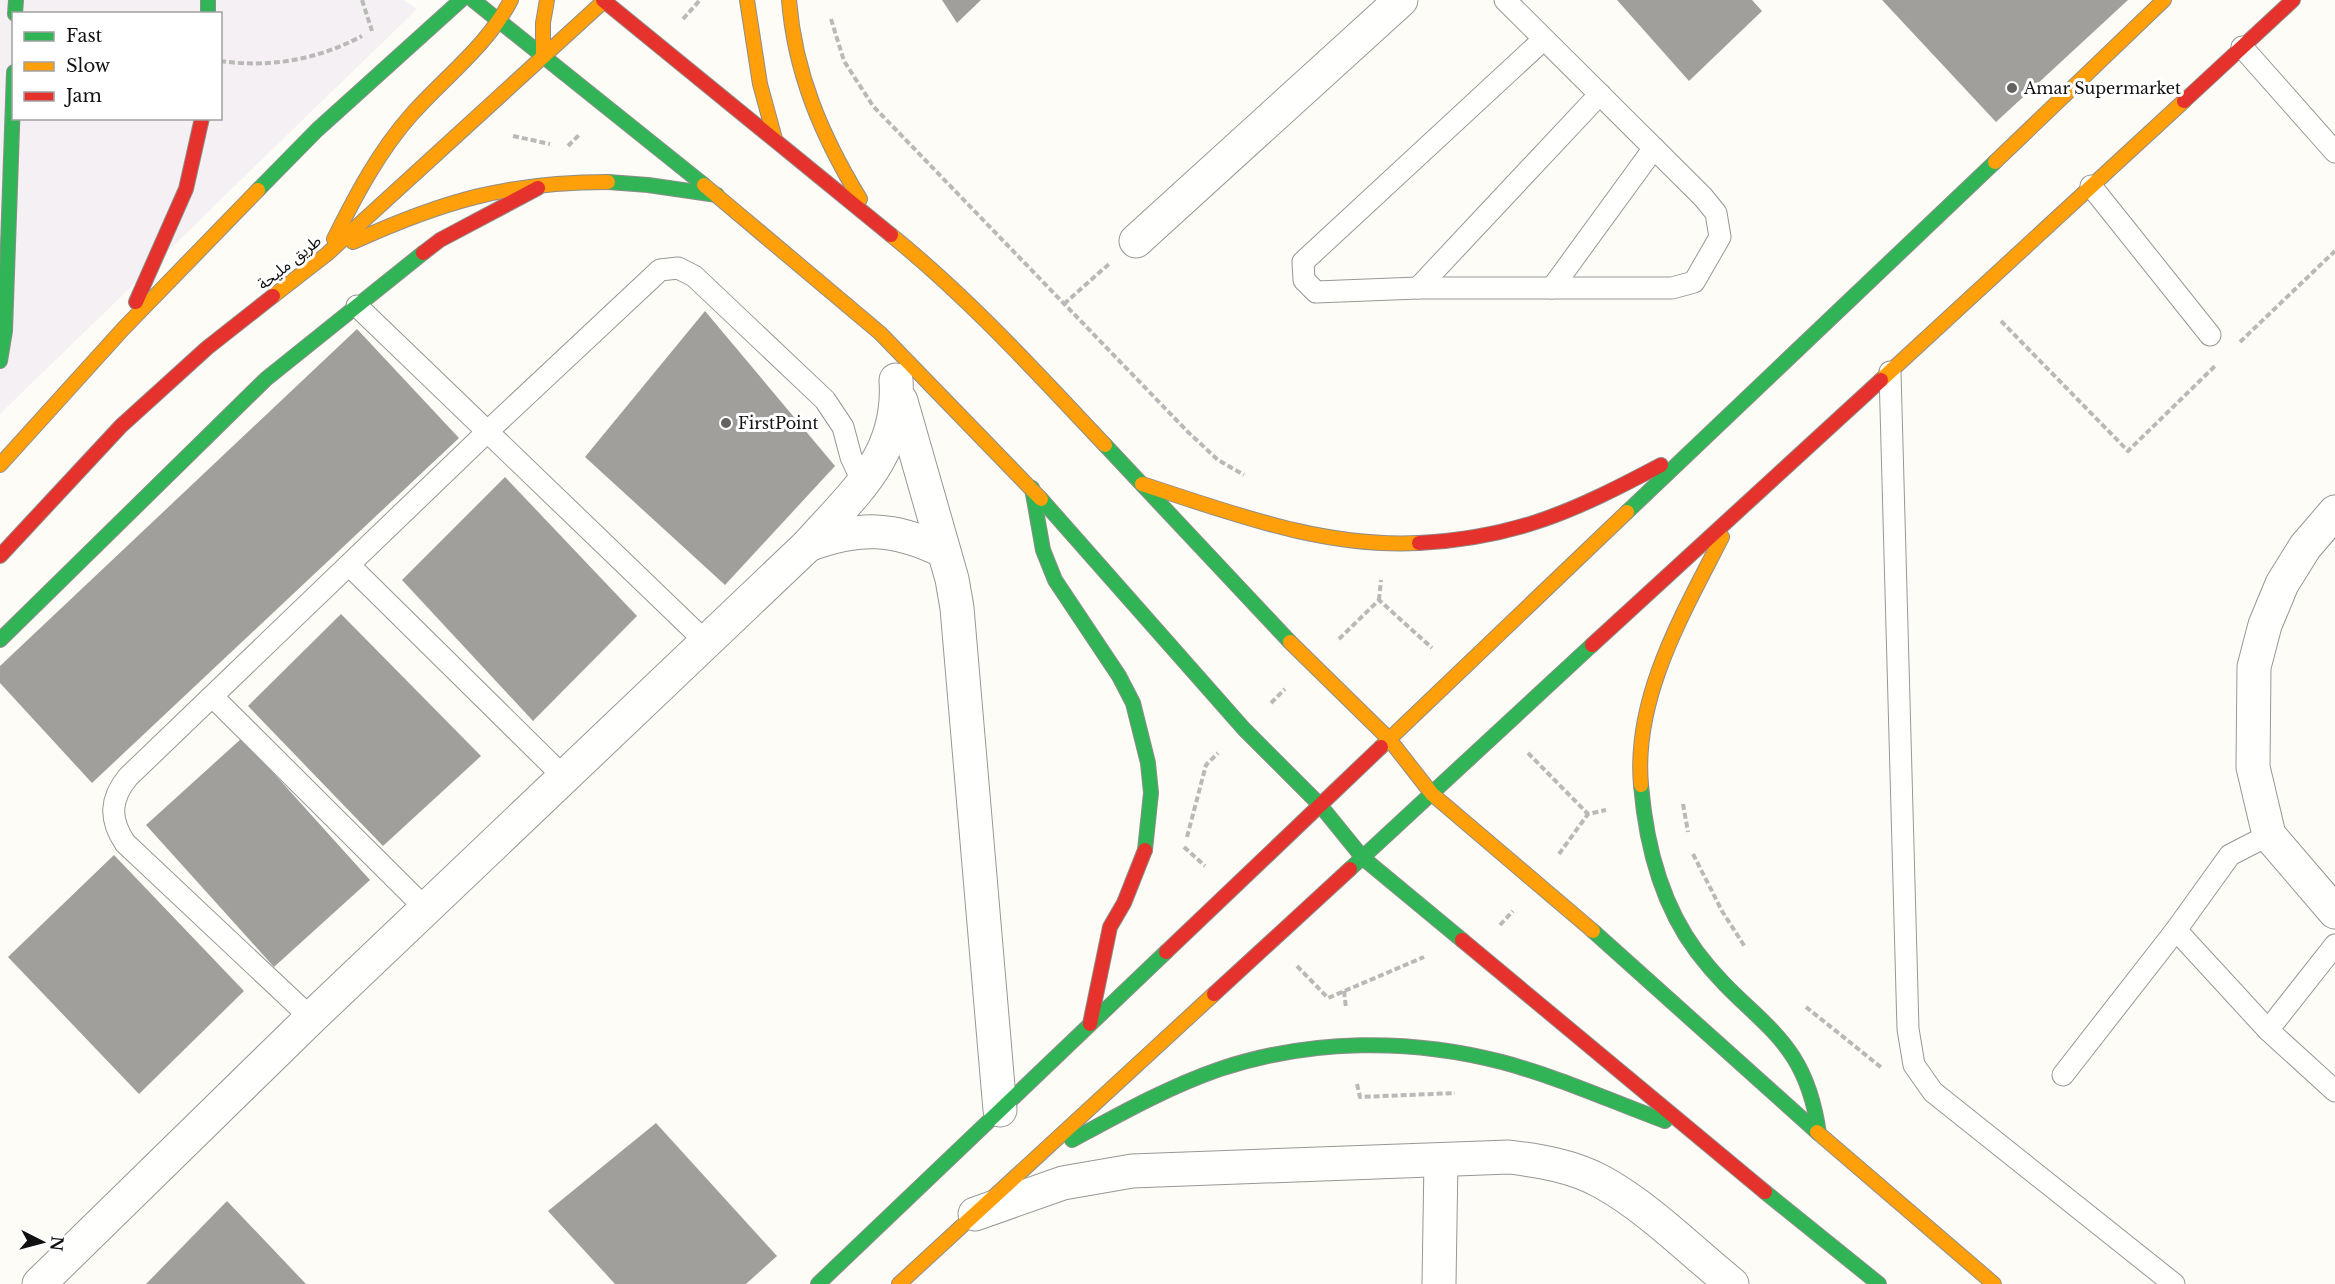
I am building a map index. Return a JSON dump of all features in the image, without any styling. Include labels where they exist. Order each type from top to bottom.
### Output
[{"type":"main road","points":[[0,465],[123,329],[318,130],[462,0]]},
{"type":"main road","points":[[473,0],[717,195],[880,333],[1032,488],[1244,729],[1320,805],[1363,858],[1689,1130],[1879,1284]]},
{"type":"main road","points":[[327,254],[356,193],[381,153],[411,116],[500,21],[511,0]]},
{"type":"main road","points":[[543,57],[543,23],[547,0]]},
{"type":"main road","points":[[604,0],[936,271],[992,325],[1311,665],[1389,739],[1432,794],[1538,882],[1819,1134],[1994,1284]]},
{"type":"main road","name":"طريق مليحة","points":[[0,556],[121,426],[207,348],[327,254],[604,0]]},
{"type":"main road","points":[[747,0],[760,84],[775,139]]},
{"type":"main road","points":[[789,0],[790,36],[802,83],[845,175],[872,218]]},
{"type":"main road","points":[[818,1284],[2164,0]]},
{"type":"main road","points":[[899,1284],[2293,0]]},
{"type":"main road","points":[[0,361],[5,331],[12,120]]},
{"type":"main road","points":[[123,329],[158,256],[186,189],[202,120]]},
{"type":"main road","points":[[327,254],[440,205],[501,190],[614,180],[666,184],[717,195]]},
{"type":"main road","points":[[0,640],[266,379],[441,240],[543,186]]},
{"type":"main road","points":[[1140,483],[1277,526],[1330,538],[1384,544],[1438,543],[1491,535],[1543,521],[1594,500],[1696,446]]},
{"type":"main road","points":[[1032,488],[1035,520],[1043,550],[1055,580],[1119,676],[1133,703],[1149,763],[1151,793],[1145,849],[1124,903],[1110,927],[1090,1024]]},
{"type":"main road","points":[[1731,518],[1670,640],[1654,679],[1644,720],[1641,804],[1649,846],[1662,888],[1681,927],[1706,963],[1786,1043],[1801,1063],[1818,1109],[1819,1134]]},
{"type":"main road","points":[[1036,1159],[1182,1084],[1214,1072],[1293,1051],[1351,1044],[1403,1045],[1454,1051],[1503,1062],[1689,1130]]},
{"type":"street","points":[[1136,241],[1401,0]]},
{"type":"street","points":[[880,333],[896,380],[942,551],[952,579],[961,637],[961,666],[1000,1110]]},
{"type":"street","points":[[39,1284],[311,1018],[808,545],[863,483],[885,452],[896,408],[896,380]]},
{"type":"street","points":[[2335,512],[2305,547],[2282,584],[2265,625],[2254,667],[2253,767],[2269,835],[2335,912]]},
{"type":"street","points":[[808,545],[834,535],[862,531],[890,532],[917,539],[942,551]]},
{"type":"street","points":[[975,1214],[1063,1183],[1121,1173],[1509,1157],[1538,1160],[1591,1177],[1629,1200],[1732,1284]]},
{"type":"street","points":[[1439,1284],[1441,1160]]},
{"type":"lane","points":[[1505,0],[1545,39],[1654,148],[1716,213],[1720,237],[1694,282],[1672,288],[1418,288],[1316,292],[1304,280],[1304,262],[1545,39]]},
{"type":"lane","points":[[2242,47],[2335,152]]},
{"type":"lane","points":[[1418,288],[1600,94]]},
{"type":"lane","points":[[1552,288],[1654,148]]},
{"type":"lane","points":[[2091,186],[2210,335]]},
{"type":"lane","points":[[311,1018],[125,843],[117,831],[113,817],[114,802],[119,788],[652,274],[660,270],[678,268],[694,276],[825,400],[843,427],[851,456],[863,483]]},
{"type":"lane","points":[[357,306],[707,643]]},
{"type":"lane","points":[[1890,372],[1908,1029],[1914,1065],[1933,1092],[2174,1284]]},
{"type":"lane","points":[[350,565],[565,778]]},
{"type":"lane","points":[[213,697],[426,909]]},
{"type":"lane","points":[[2063,1075],[2176,930],[2230,855],[2269,835]]},
{"type":"lane","points":[[2176,930],[2268,1030],[2335,1091]]},
{"type":"lane","points":[[2268,1030],[2335,945]]},
{"type":"path","points":[[830,11],[844,61],[873,106],[1218,460],[1248,478]]},
{"type":"path","points":[[222,61],[266,64],[294,61],[330,51],[372,31]]},
{"type":"path","points":[[1064,304],[1136,241]]},
{"type":"path","points":[[2236,346],[2335,251]]},
{"type":"path","points":[[1975,294],[2128,451],[2219,362]]},
{"type":"path","points":[[1588,814],[1641,804],[1683,802],[1692,853],[1722,911],[1747,949]]},
{"type":"path","points":[[1804,1005],[1885,1072]]},
{"type":"shaded area","points":[[0,0],[403,0],[417,9],[0,414]]},
{"type":"building","points":[[942,0],[981,0],[957,23]]},
{"type":"building","points":[[1617,0],[1752,0],[1762,11],[1689,81]]},
{"type":"building","points":[[1882,0],[2128,0],[1996,122]]},
{"type":"building","points":[[705,311],[835,466],[725,585],[585,457]]},
{"type":"building","points":[[357,329],[459,438],[92,783],[0,683],[0,666]]},
{"type":"building","points":[[505,477],[637,616],[533,721],[402,580]]},
{"type":"building","points":[[341,614],[481,756],[383,846],[248,706]]},
{"type":"building","points":[[242,738],[370,880],[274,967],[146,825]]},
{"type":"building","points":[[114,855],[244,991],[139,1094],[8,957]]},
{"type":"building","points":[[656,1123],[777,1256],[746,1284],[615,1284],[548,1211]]},
{"type":"building","points":[[227,1201],[306,1284],[146,1284]]},
{"type":"traffic: fast","points":[[15,12],[16,0]]},
{"type":"traffic: fast","points":[[208,0],[208,12]]},
{"type":"traffic: fast","points":[[258,190],[317,130],[461,0]]},
{"type":"traffic: fast","points":[[473,0],[704,185]]},
{"type":"traffic: fast","points":[[0,361],[5,331],[12,120]]},
{"type":"traffic: fast","points":[[1627,512],[1995,162]]},
{"type":"traffic: fast","points":[[608,182],[717,195]]},
{"type":"traffic: fast","points":[[0,640],[266,379],[423,253]]},
{"type":"traffic: fast","points":[[1105,445],[1290,642]]},
{"type":"traffic: fast","points":[[1032,488],[1043,550],[1055,580],[1119,676],[1133,703],[1148,763],[1151,793],[1145,850]]},
{"type":"traffic: fast","points":[[1041,499],[1244,729],[1320,805],[1363,858],[1462,940]]},
{"type":"traffic: fast","points":[[1350,869],[1592,645]]},
{"type":"traffic: fast","points":[[1641,785],[1651,851],[1657,873],[1674,914],[1684,933],[1717,977],[1789,1050],[1802,1072],[1812,1100],[1819,1134]]},
{"type":"traffic: fast","points":[[1593,931],[1817,1132]]},
{"type":"traffic: fast","points":[[818,1284],[1166,952]]},
{"type":"traffic: fast","points":[[1072,1140],[1163,1093],[1220,1069],[1289,1052],[1360,1045],[1432,1049],[1502,1062],[1564,1082],[1665,1121]]},
{"type":"traffic: fast","points":[[1765,1192],[1879,1284]]},
{"type":"traffic: slow","points":[[334,239],[379,158],[400,128],[478,46],[511,0]]},
{"type":"traffic: slow","points":[[543,57],[543,23],[547,0]]},
{"type":"traffic: slow","points":[[273,296],[327,254],[605,0]]},
{"type":"traffic: slow","points":[[747,0],[760,84],[775,139]]},
{"type":"traffic: slow","points":[[789,0],[797,53],[812,104],[834,152],[860,199]]},
{"type":"traffic: slow","points":[[1995,162],[2164,0]]},
{"type":"traffic: slow","points":[[1881,380],[2184,101]]},
{"type":"traffic: slow","points":[[353,242],[417,215],[477,197],[539,186],[608,182]]},
{"type":"traffic: slow","points":[[704,185],[880,333],[1041,499]]},
{"type":"traffic: slow","points":[[0,465],[123,329],[258,190]]},
{"type":"traffic: slow","points":[[891,235],[975,310],[1105,445]]},
{"type":"traffic: slow","points":[[1142,484],[1244,517],[1312,534],[1347,540],[1419,543]]},
{"type":"traffic: slow","points":[[1381,747],[1627,512]]},
{"type":"traffic: slow","points":[[1641,785],[1641,752],[1645,720],[1653,688],[1678,625],[1722,537]]},
{"type":"traffic: slow","points":[[1290,642],[1389,739],[1432,794],[1593,931]]},
{"type":"traffic: slow","points":[[899,1284],[1214,994]]},
{"type":"traffic: slow","points":[[1817,1132],[1994,1284]]},
{"type":"traffic: jam","points":[[603,0],[891,235]]},
{"type":"traffic: jam","points":[[2184,101],[2293,0]]},
{"type":"traffic: jam","points":[[136,302],[186,189],[202,120]]},
{"type":"traffic: jam","points":[[423,253],[440,240],[538,188]]},
{"type":"traffic: jam","points":[[0,556],[121,426],[207,348],[273,296]]},
{"type":"traffic: jam","points":[[1592,645],[1881,380]]},
{"type":"traffic: jam","points":[[1419,543],[1486,535],[1545,519],[1601,495],[1661,465]]},
{"type":"traffic: jam","points":[[1166,952],[1381,747]]},
{"type":"traffic: jam","points":[[1090,1024],[1110,927],[1124,903],[1145,850]]},
{"type":"traffic: jam","points":[[1214,994],[1350,869]]},
{"type":"traffic: jam","points":[[1462,940],[1765,1192]]},
{"type":"place","name":"Amar Supermarket","points":[[2012,88]]},
{"type":"place","name":"FirstPoint","points":[[726,423]]}]
